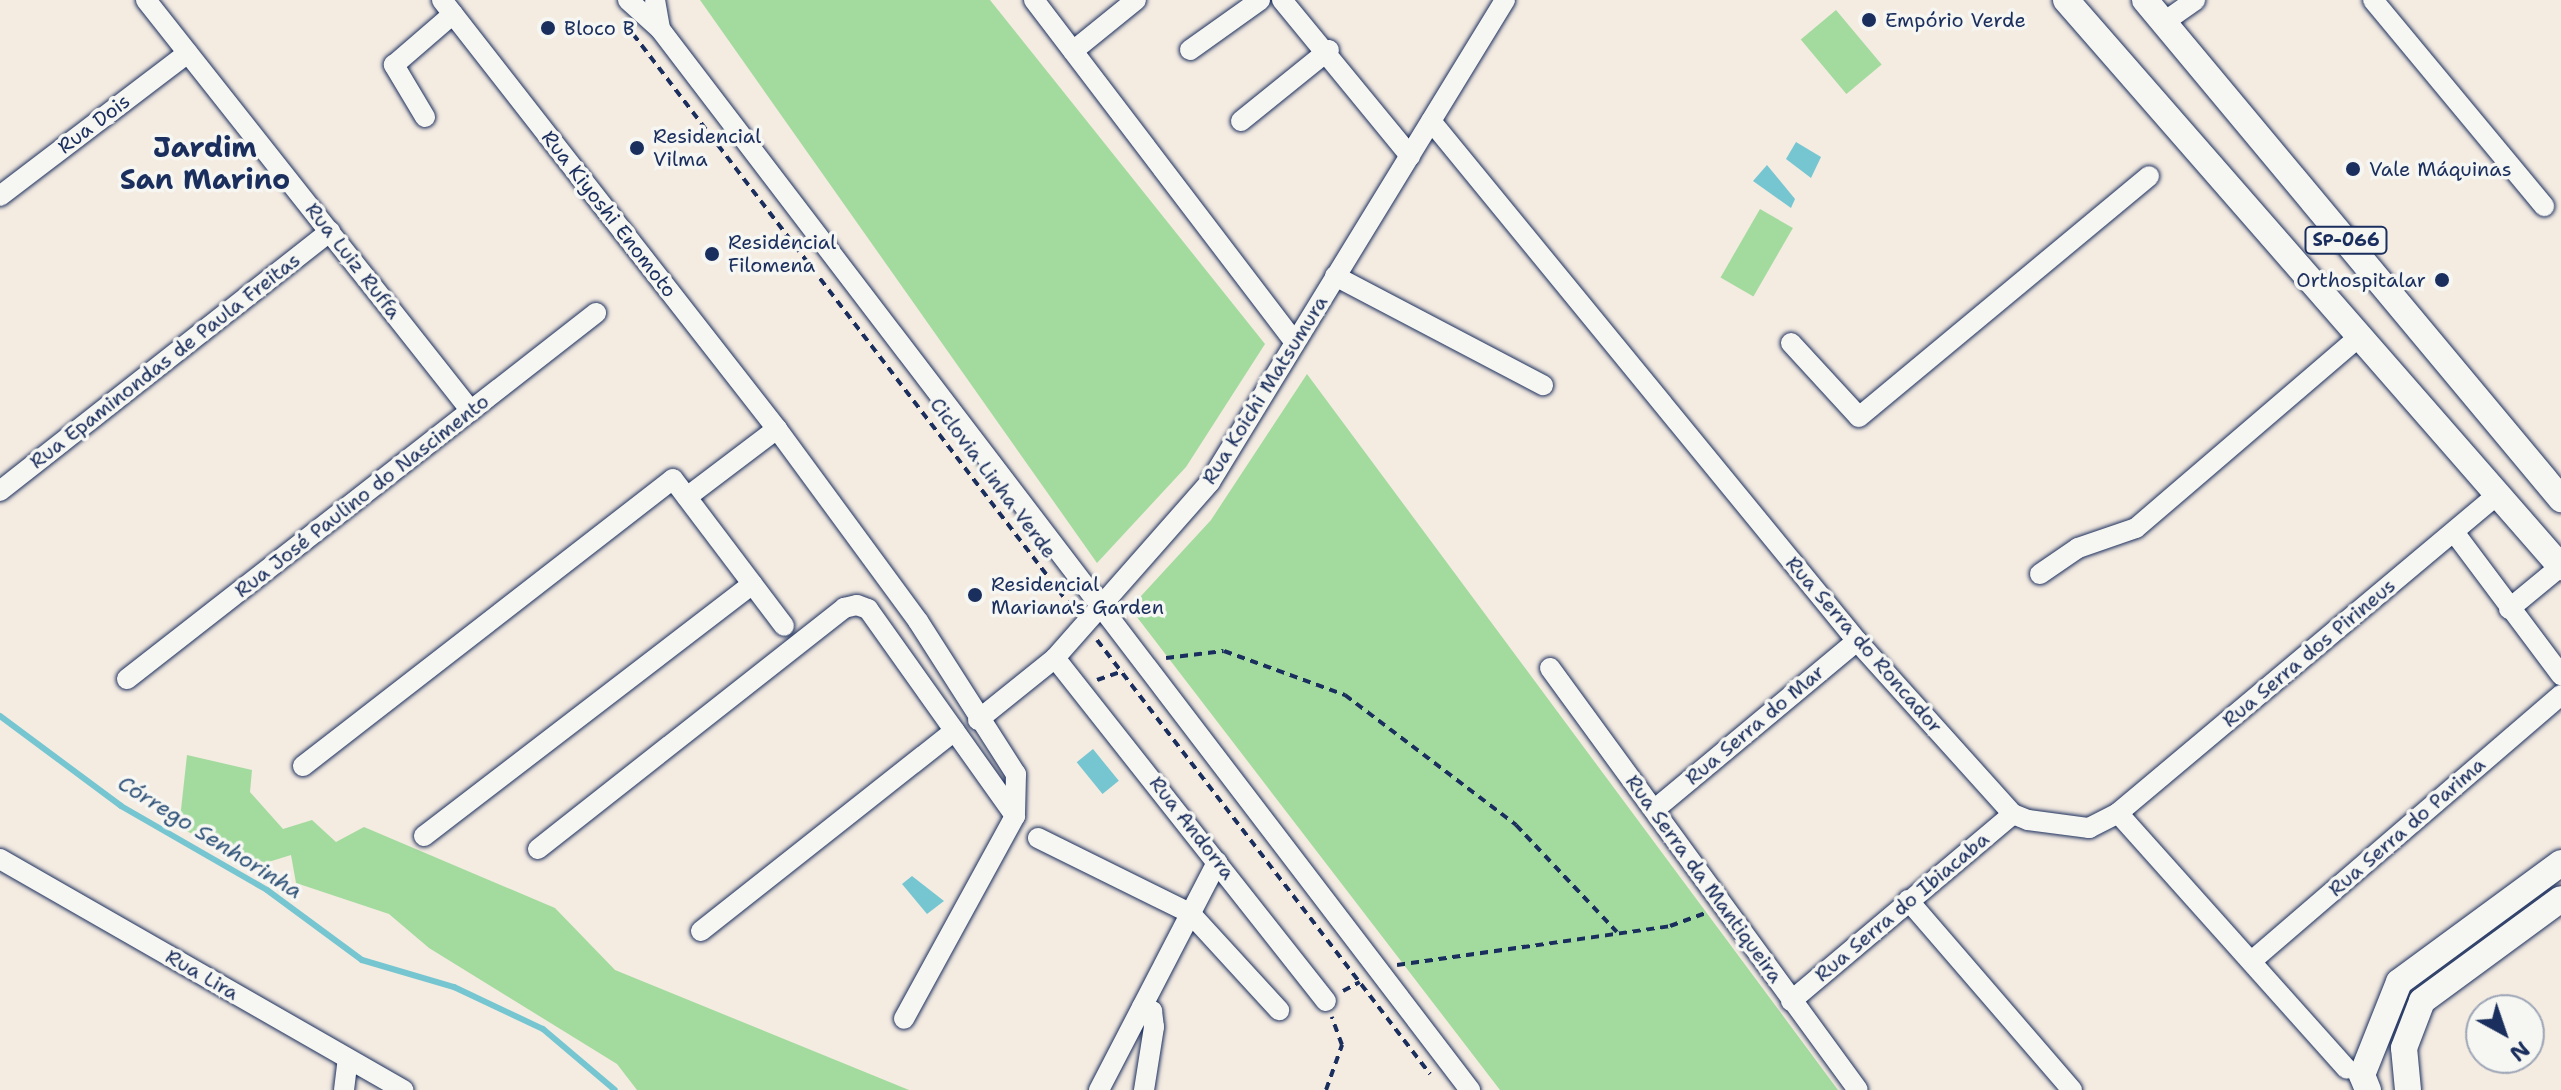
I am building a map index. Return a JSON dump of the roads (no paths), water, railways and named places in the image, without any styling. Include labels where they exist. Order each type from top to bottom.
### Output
[{"type":"main road","name":"SP-066","points":[[2066,0],[2500,493],[2561,567]]},
{"type":"main road","name":"SP-066","points":[[2145,0],[2556,490]]},
{"type":"main road","points":[[2368,1090],[2362,1075],[2399,982],[2561,863]]},
{"type":"main road","points":[[2408,1090],[2404,1048],[2422,1001],[2561,899]]},
{"type":"street","name":"Rua Luiz Ruffa","points":[[146,0],[471,411]]},
{"type":"street","points":[[628,0],[660,29],[1470,1090]]},
{"type":"street","points":[[655,0],[660,29]]},
{"type":"street","points":[[1034,0],[1295,342]]},
{"type":"street","points":[[1073,51],[1136,0]]},
{"type":"street","points":[[1190,50],[1260,0]]},
{"type":"street","points":[[1282,0],[1329,50],[1410,156]]},
{"type":"street","name":"Rua Koichi Matsumura","points":[[978,720],[1055,658],[1210,482],[1505,0]]},
{"type":"street","points":[[2164,22],[2195,0]]},
{"type":"street","points":[[2373,0],[2544,206]]},
{"type":"street","points":[[425,117],[394,65],[447,7]]},
{"type":"street","name":"Rua Kiyoshi Enomoto","points":[[447,7],[777,429]]},
{"type":"street","points":[[1241,121],[1329,50]]},
{"type":"street","name":"Rua Dois","points":[[0,196],[188,53]]},
{"type":"street","name":"Rua Serra do Roncador","points":[[1431,121],[1857,641],[2013,814]]},
{"type":"street","points":[[1791,343],[1852,416],[1867,413],[2149,176]]},
{"type":"street","name":"Rua Epaminondas de Paula Freitas","points":[[0,491],[330,231]]},
{"type":"street","points":[[1335,276],[1543,385]]},
{"type":"street","name":"Rua José Paulino do Nascimento","points":[[127,679],[596,313]]},
{"type":"street","points":[[2040,574],[2078,548],[2136,528],[2361,335]]},
{"type":"street","points":[[687,497],[777,429],[918,621],[978,720],[1016,774],[1015,816],[904,1019]]},
{"type":"street","points":[[303,766],[673,479],[784,626]]},
{"type":"street","name":"Rua Serra dos Pirineus","points":[[2118,813],[2500,493]]},
{"type":"street","points":[[2454,532],[2561,675]]},
{"type":"street","points":[[2509,609],[2561,567]]},
{"type":"street","points":[[424,836],[753,584]]},
{"type":"street","points":[[538,849],[844,608],[868,609],[1015,816]]},
{"type":"street","name":"Rua Serra do Mar","points":[[1654,810],[1857,641]]},
{"type":"street","name":"Rua Andorra","points":[[1055,658],[1083,686],[1326,1001]]},
{"type":"street","name":"Rua Serra da Mantiqueira","points":[[1550,668],[1858,1090]]},
{"type":"street","name":"Rua Serra do Parima","points":[[2254,959],[2561,695]]},
{"type":"street","points":[[701,931],[954,731]]},
{"type":"street","points":[[2013,814],[2089,828],[2118,813],[2254,959],[2347,1069]]},
{"type":"street","name":"Rua Serra do Ibiacaba","points":[[1791,1001],[2013,814]]},
{"type":"street","points":[[1038,838],[1190,913],[1279,1010]]},
{"type":"street","name":"Rua Lira","points":[[0,859],[404,1090]]},
{"type":"street","points":[[1099,1090],[1217,862]]},
{"type":"street","points":[[1908,900],[2072,1090]]},
{"type":"street","points":[[1142,1007],[1152,1011],[1154,1027],[1143,1089]]},
{"type":"street","points":[[344,1090],[348,1059]]},
{"type":"water","points":[[1796,142],[1821,157],[1811,178],[1786,159]]},
{"type":"water","points":[[1767,165],[1795,199],[1791,208],[1753,181]]},
{"type":"water","points":[[1093,749],[1119,781],[1102,794],[1077,762]]},
{"type":"water","points":[[912,876],[944,901],[927,914],[902,884]]},
{"type":"waterway","name":"Córrego Senhorinha","points":[[0,716],[121,806],[267,890],[362,960],[454,987],[543,1029],[615,1090]]},
{"type":"place","name":"Empório Verde","points":[[1869,20]]},
{"type":"place","name":"Bloco B","points":[[548,28]]},
{"type":"place","name":"Residencial Vilma","points":[[637,148]]},
{"type":"place","name":"Vale Máquinas","points":[[2353,169]]},
{"type":"place","name":"Residencial Filomena","points":[[712,254]]},
{"type":"place","name":"Orthospitalar","points":[[2442,280]]},
{"type":"place","name":"Residencial Mariana's Garden","points":[[975,595]]},
{"type":"district","name":"Jardim San Marino","points":[[205,163]]}]
